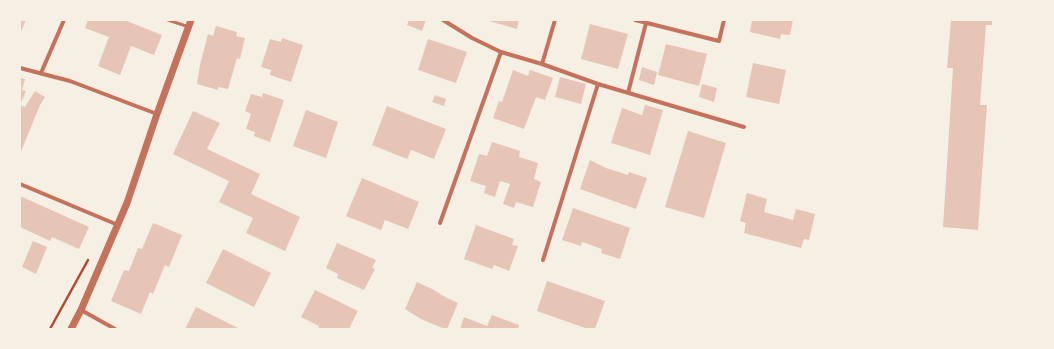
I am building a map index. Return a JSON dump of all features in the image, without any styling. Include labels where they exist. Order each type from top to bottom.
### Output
[{"type":"street","points":[[42,73],[64,20]]},
{"type":"street","points":[[443,20],[472,38],[501,52],[542,64],[598,84],[744,127]]},
{"type":"street","points":[[542,64],[555,20]]},
{"type":"street","points":[[635,20],[719,41],[724,20]]},
{"type":"street","points":[[628,93],[646,23]]},
{"type":"street","points":[[70,329],[81,310],[127,203],[157,114],[190,24]]},
{"type":"street","points":[[440,223],[501,52]]},
{"type":"street","points":[[20,68],[70,81],[157,114]]},
{"type":"street","points":[[543,260],[598,84]]},
{"type":"street","points":[[20,184],[118,225]]},
{"type":"street","points":[[81,310],[115,329]]},
{"type":"lane","points":[[168,20],[190,24]]},
{"type":"path","points":[[50,329],[90,255]]},
{"type":"building","points":[[20,20],[26,20],[20,34]]},
{"type":"building","points":[[88,20],[124,20],[162,35],[154,55],[131,46],[120,75],[98,66],[109,37],[85,28]]},
{"type":"building","points":[[409,20],[426,20],[422,31],[407,25]]},
{"type":"building","points":[[486,20],[519,20],[517,29]]},
{"type":"building","points":[[752,20],[793,20],[790,35],[781,34],[780,39],[750,32]]},
{"type":"building","points":[[951,20],[992,20],[992,25],[986,25],[980,105],[987,105],[978,230],[943,227],[953,68],[947,68]]},
{"type":"building","points":[[590,24],[628,34],[618,69],[581,59]]},
{"type":"building","points":[[216,26],[237,32],[236,36],[245,38],[240,59],[237,58],[228,89],[218,87],[218,90],[197,84],[208,34],[213,36]]},
{"type":"building","points":[[282,38],[303,45],[291,82],[270,75],[271,70],[261,67],[270,39],[281,42]]},
{"type":"building","points":[[428,39],[467,52],[456,83],[418,70]]},
{"type":"building","points":[[666,44],[707,54],[699,86],[658,75]]},
{"type":"building","points":[[753,63],[786,70],[779,104],[746,97]]},
{"type":"building","points":[[642,67],[657,72],[654,85],[639,80]]},
{"type":"building","points":[[513,70],[528,76],[530,70],[553,78],[545,100],[536,97],[524,129],[493,118],[499,101],[502,102]]},
{"type":"building","points":[[560,77],[586,84],[581,104],[555,97]]},
{"type":"building","points":[[20,78],[25,79],[22,90],[26,91],[20,105]]},
{"type":"building","points":[[702,84],[717,88],[714,102],[699,97]]},
{"type":"building","points":[[35,91],[45,97],[40,105],[20,154],[20,105],[25,107]]},
{"type":"building","points":[[263,93],[284,100],[270,142],[254,136],[255,132],[246,129],[251,114],[245,111],[251,94],[262,97]]},
{"type":"building","points":[[435,95],[446,99],[444,106],[432,102]]},
{"type":"building","points":[[645,105],[663,110],[650,155],[611,143],[622,108],[642,115]]},
{"type":"building","points":[[387,106],[446,129],[434,159],[411,150],[407,159],[372,145]]},
{"type":"building","points":[[306,110],[338,122],[326,158],[293,146]]},
{"type":"building","points":[[193,111],[220,123],[207,149],[260,174],[251,194],[300,217],[285,251],[246,233],[253,218],[219,202],[229,181],[173,154]]},
{"type":"building","points":[[688,131],[726,143],[704,218],[665,207]]},
{"type":"building","points":[[492,142],[520,151],[519,157],[538,163],[534,179],[541,182],[533,207],[516,202],[514,208],[503,204],[510,184],[500,181],[495,197],[484,193],[486,186],[470,181],[479,154],[487,156]]},
{"type":"building","points":[[590,160],[606,168],[628,175],[629,172],[647,178],[636,209],[580,189]]},
{"type":"building","points":[[362,178],[419,202],[408,229],[385,220],[381,230],[346,216]]},
{"type":"building","points":[[747,193],[767,199],[764,212],[793,220],[796,209],[815,214],[809,240],[804,239],[801,248],[744,233],[746,223],[740,221]]},
{"type":"building","points":[[20,196],[89,227],[79,249],[52,237],[50,241],[20,227]]},
{"type":"building","points":[[573,208],[630,228],[620,259],[601,253],[602,249],[582,242],[581,246],[562,240]]},
{"type":"building","points":[[153,223],[182,235],[169,267],[165,265],[153,294],[150,292],[141,314],[111,301],[124,270],[129,271],[138,248],[142,249]]},
{"type":"building","points":[[476,225],[514,239],[512,245],[518,246],[509,271],[494,265],[492,269],[464,259]]},
{"type":"building","points":[[33,241],[47,247],[36,274],[22,267]]},
{"type":"building","points":[[337,243],[376,260],[372,268],[375,269],[364,290],[337,278],[338,274],[326,268]]},
{"type":"building","points":[[223,249],[271,273],[254,307],[206,283]]},
{"type":"building","points":[[547,281],[605,301],[595,329],[588,329],[537,311]]},
{"type":"building","points":[[417,282],[458,303],[447,329],[421,319],[405,309]]},
{"type":"building","points":[[315,290],[358,311],[349,329],[318,329],[319,326],[301,317]]},
{"type":"building","points":[[196,307],[240,329],[185,329]]},
{"type":"building","points":[[492,315],[519,325],[518,329],[460,329],[464,317],[487,326]]}]
